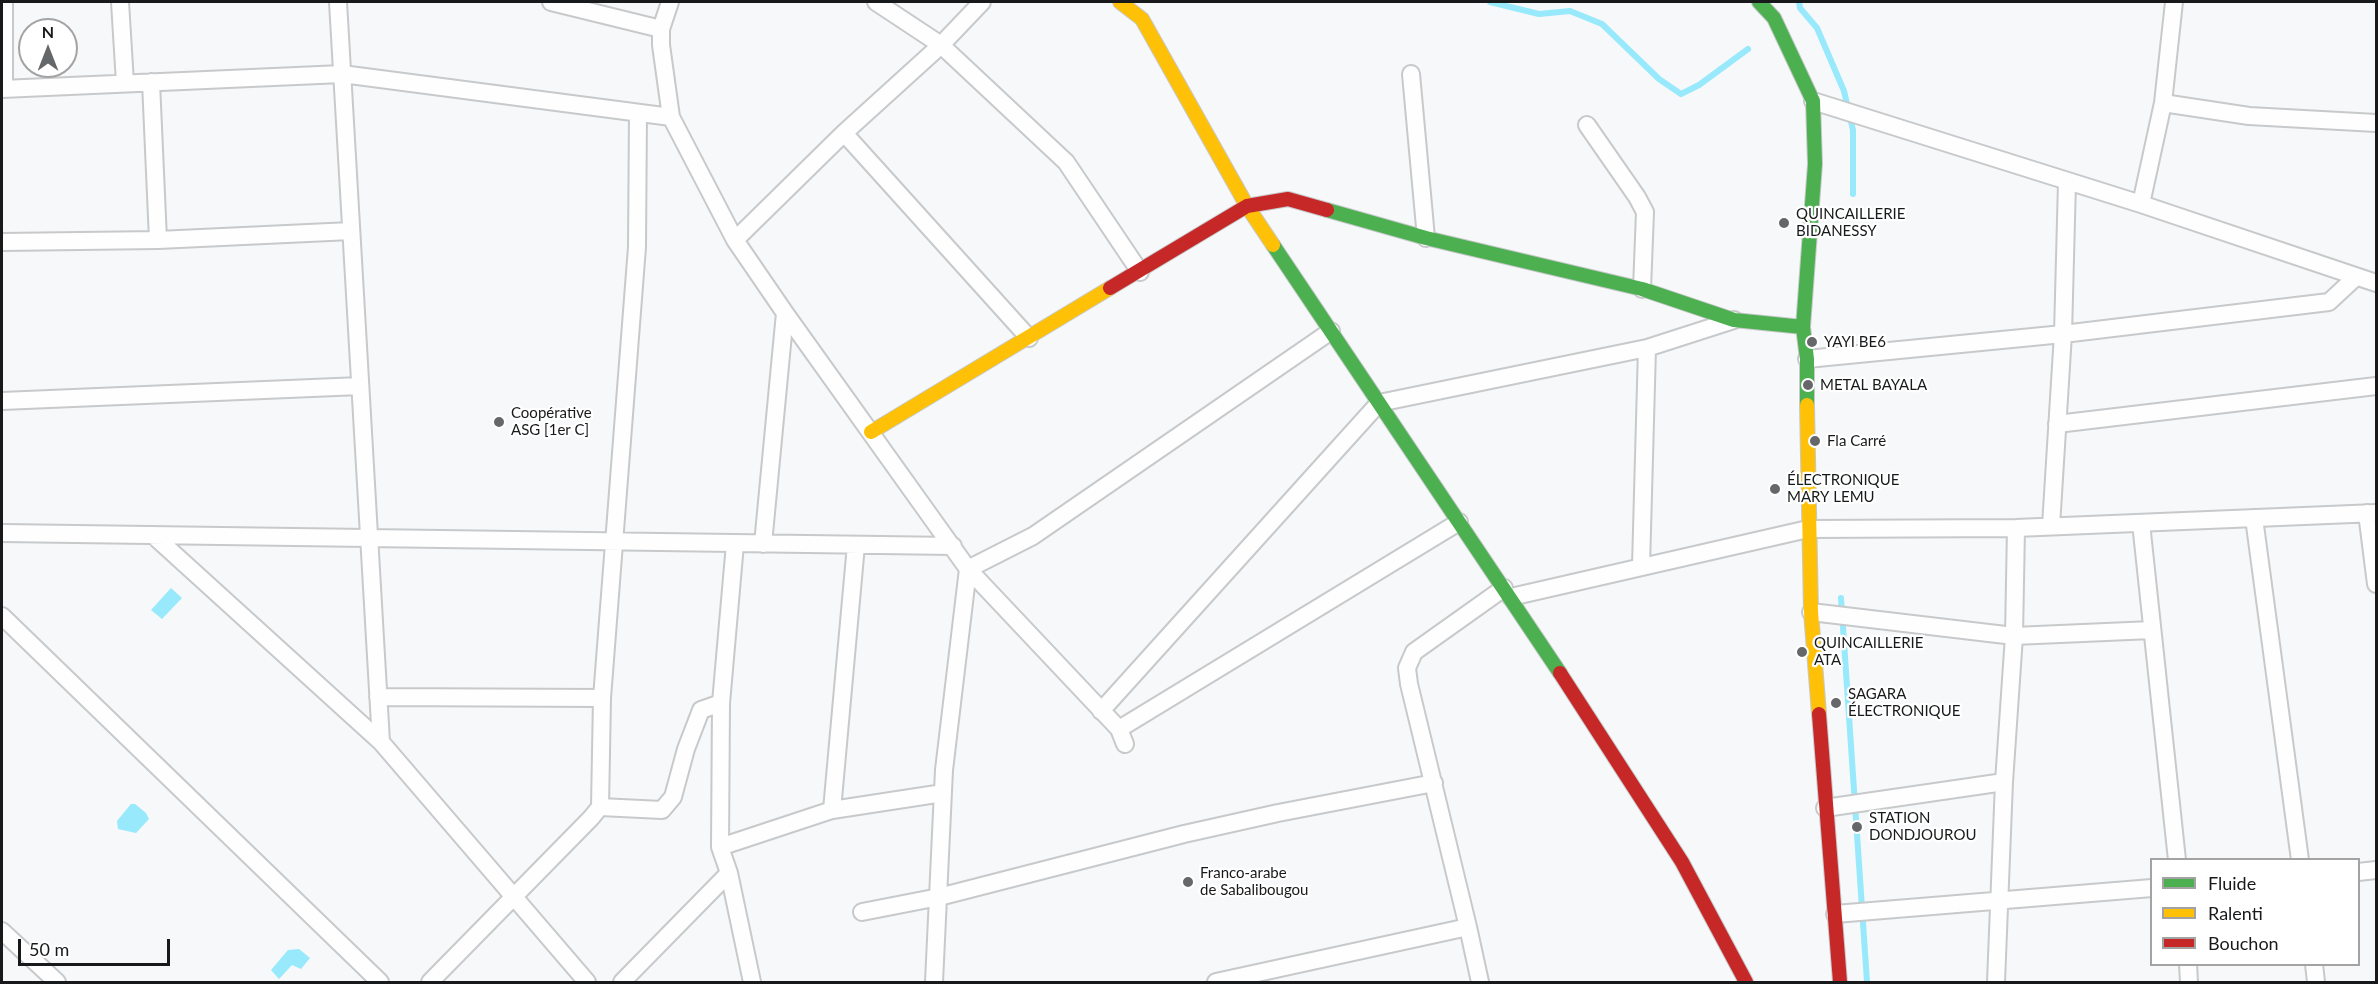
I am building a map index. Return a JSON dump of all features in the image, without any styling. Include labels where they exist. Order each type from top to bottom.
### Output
[{"type":"street","points":[[4,2],[3,89],[342,74],[671,117]]},
{"type":"street","points":[[120,2],[125,83]]},
{"type":"street","points":[[338,2],[381,742]]},
{"type":"street","points":[[552,2],[661,29]]},
{"type":"street","points":[[670,2],[661,29],[661,45],[671,117],[735,240],[968,569],[1122,736],[1459,522]]},
{"type":"street","points":[[876,2],[941,45],[1066,162],[1140,272]]},
{"type":"street","points":[[735,240],[844,133],[941,45],[982,2]]},
{"type":"street","points":[[1120,2],[1142,19],[1247,206],[1508,593],[1682,862],[1746,982]]},
{"type":"street","points":[[1759,2],[1774,18],[1813,101],[1815,164],[1803,327],[1807,360],[1808,529],[1811,612],[1840,982]]},
{"type":"street","points":[[2141,204],[2163,103],[2174,2]]},
{"type":"street","points":[[1411,74],[1426,238]]},
{"type":"street","points":[[152,82],[158,240]]},
{"type":"street","points":[[1813,101],[2141,204],[2376,283]]},
{"type":"street","points":[[2163,103],[2248,116],[2376,123]]},
{"type":"street","points":[[430,982],[600,807],[602,698],[616,542],[637,247],[638,112]]},
{"type":"street","points":[[1587,124],[1645,212],[1642,289]]},
{"type":"street","points":[[844,133],[1029,338]]},
{"type":"street","points":[[2051,526],[2063,334],[2067,182]]},
{"type":"street","points":[[871,432],[1247,206],[1288,199],[1426,238],[1642,289],[1734,320],[1803,327]]},
{"type":"street","points":[[2,242],[158,240],[351,231]]},
{"type":"street","points":[[1807,360],[2063,334],[2329,302],[2356,277]]},
{"type":"street","points":[[763,544],[785,313]]},
{"type":"street","points":[[1101,711],[1379,403],[1647,348],[1734,320]]},
{"type":"street","points":[[968,569],[1033,536],[1331,331]]},
{"type":"street","points":[[1641,566],[1647,348]]},
{"type":"street","points":[[2,401],[360,386]]},
{"type":"street","points":[[2057,424],[2376,386]]},
{"type":"street","points":[[1480,982],[1407,668],[1414,652],[1508,593],[1808,529],[2016,528],[2372,513],[2376,584]]},
{"type":"street","points":[[2254,518],[2300,858]]},
{"type":"street","points":[[2141,523],[2176,858]]},
{"type":"street","points":[[1996,982],[2004,782],[2014,636],[2016,528]]},
{"type":"street","points":[[2,533],[369,540],[953,546]]},
{"type":"street","points":[[153,535],[381,742],[587,982]]},
{"type":"street","points":[[735,544],[721,703],[720,847],[729,873],[752,982]]},
{"type":"street","points":[[832,810],[856,545]]},
{"type":"street","points":[[934,982],[944,770],[968,569]]},
{"type":"street","points":[[1811,612],[2014,636],[2152,630]]},
{"type":"street","points":[[5,627],[380,982]]},
{"type":"street","points":[[378,697],[602,698]]},
{"type":"street","points":[[600,807],[662,810],[673,797],[686,749],[701,710],[721,703]]},
{"type":"street","points":[[1825,808],[2004,782]]},
{"type":"street","points":[[862,912],[939,897],[1196,831],[1434,783]]},
{"type":"street","points":[[720,847],[832,810],[943,793]]},
{"type":"street","points":[[2360,872],[2376,870]]},
{"type":"street","points":[[622,982],[729,873]]},
{"type":"street","points":[[1835,914],[2150,888]]},
{"type":"street","points":[[1216,982],[1468,927]]},
{"type":"street","points":[[2,931],[57,982]]},
{"type":"street","points":[[2187,966],[2189,982]]},
{"type":"street","points":[[2314,966],[2316,982]]},
{"type":"water","points":[[171,588],[182,598],[162,619],[151,610]]},
{"type":"water","points":[[131,804],[135,804],[146,813],[149,819],[136,833],[118,829],[117,821]]},
{"type":"water","points":[[299,949],[310,958],[301,969],[292,965],[279,979],[271,970],[288,950]]},
{"type":"waterway","points":[[1490,2],[1539,14],[1570,11],[1602,24],[1659,79],[1681,94],[1699,85],[1748,49]]},
{"type":"waterway","points":[[1799,2],[1800,8],[1817,28],[1844,91],[1853,130],[1853,194]]},
{"type":"waterway","points":[[1841,598],[1867,982]]},
{"type":"traffic: fast","points":[[1759,2],[1774,18],[1813,101],[1815,164],[1803,327],[1807,359],[1807,405]]},
{"type":"traffic: fast","points":[[1327,210],[1426,238],[1642,289],[1734,320],[1803,327]]},
{"type":"traffic: fast","points":[[1273,245],[1560,673]]},
{"type":"traffic: slow","points":[[1120,2],[1142,19],[1247,206],[1273,245]]},
{"type":"traffic: slow","points":[[871,432],[1110,288]]},
{"type":"traffic: slow","points":[[1807,405],[1811,612],[1819,714]]},
{"type":"traffic: jam","points":[[1110,288],[1247,206],[1288,199],[1327,210]]},
{"type":"traffic: jam","points":[[1560,673],[1682,862],[1746,982]]},
{"type":"traffic: jam","points":[[1819,714],[1840,982]]},
{"type":"place","name":"QUINCAILLERIE BIDANESSY","points":[[1784,223]]},
{"type":"place","name":"YAYI BE6","points":[[1812,342]]},
{"type":"place","name":"METAL BAYALA","points":[[1808,385]]},
{"type":"place","name":"Coopérative ASG [1er C]","points":[[499,422]]},
{"type":"place","name":"Fla Carré","points":[[1815,441]]},
{"type":"place","name":"ÉLECTRONIQUE MARY LEMU","points":[[1775,489]]},
{"type":"place","name":"QUINCAILLERIE ATA","points":[[1802,652]]},
{"type":"place","name":"SAGARA ÉLECTRONIQUE","points":[[1836,703]]},
{"type":"place","name":"STATION DONDJOUROU","points":[[1857,827]]},
{"type":"place","name":"Franco-arabe de Sabalibougou","points":[[1188,882]]}]
